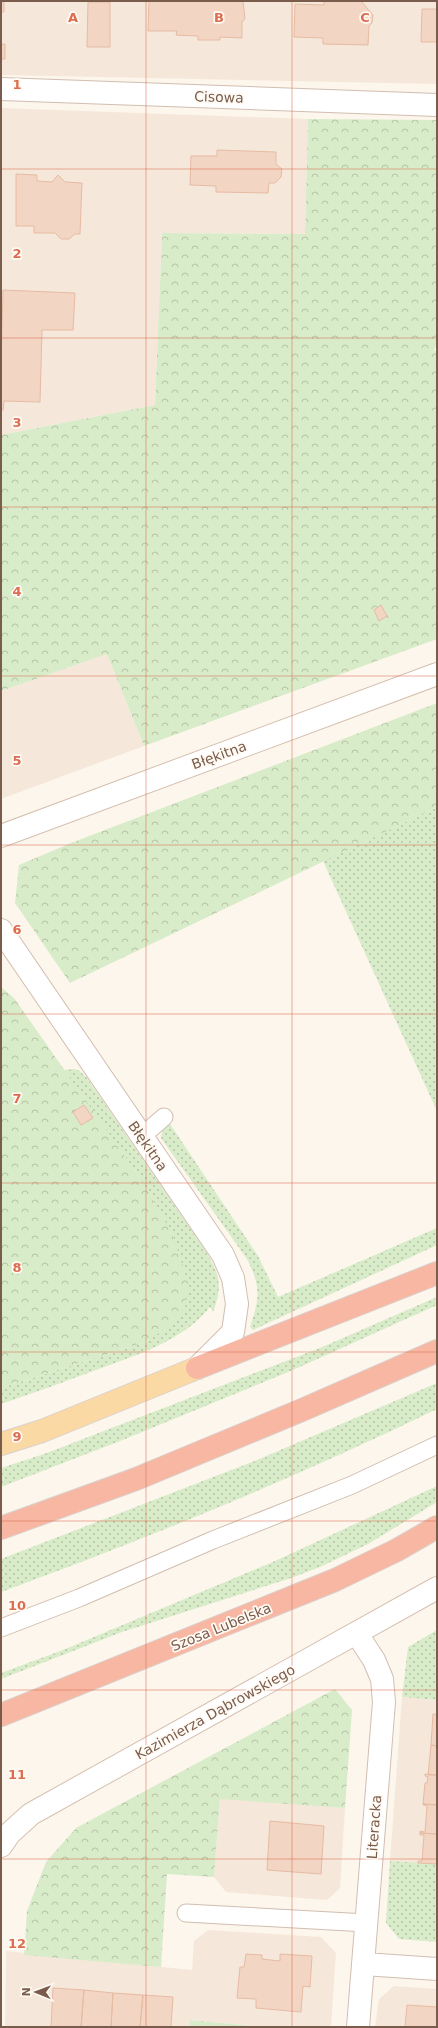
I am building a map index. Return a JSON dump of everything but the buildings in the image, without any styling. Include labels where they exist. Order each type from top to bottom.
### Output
[{"type":"highway","points":[[198,1368],[437,1274]]},
{"type":"highway","points":[[1,1528],[136,1479],[302,1410],[437,1351]]},
{"type":"highway","name":"Szosa Lubelska","points":[[1,1715],[308,1591],[397,1550],[437,1527]]},
{"type":"main road","points":[[1,1444],[42,1430],[198,1368]]},
{"type":"street","name":"Cisowa","points":[[1,89],[437,105]]},
{"type":"street","name":"Błękitna","points":[[1,836],[437,674]]},
{"type":"street","name":"Błękitna","points":[[1,930],[9,950],[223,1255],[233,1278],[237,1304],[233,1332],[198,1368]]},
{"type":"street","name":"Kazimierza Dąbrowskiego","points":[[1,1846],[10,1833],[31,1814],[357,1634],[437,1588]]},
{"type":"street","name":"Literacka","points":[[357,1634],[374,1660],[382,1679],[384,1702],[358,2027]]},
{"type":"street","points":[[364,1964],[437,1968]]},
{"type":"lane","points":[[141,1137],[164,1116]]},
{"type":"lane","points":[[1,1628],[79,1598],[213,1540],[352,1484],[437,1445]]},
{"type":"lane","points":[[186,1913],[367,1923]]},
{"type":"shaded area","points":[[1,1],[437,1],[437,84],[1,75]]},
{"type":"shaded area","points":[[1,108],[308,119],[305,234],[162,233],[155,405],[1,435]]},
{"type":"shaded area","points":[[107,654],[144,746],[1,799],[1,691]]},
{"type":"shaded area","points":[[402,1697],[437,1700],[437,1864],[390,1861]]},
{"type":"shaded area","points":[[220,1798],[345,1808],[340,1888],[327,1900],[226,1892],[214,1877]]},
{"type":"shaded area","points":[[208,1930],[321,1937],[336,1953],[331,2027],[265,2027],[190,2020],[190,2027],[5,2027],[6,1951],[192,1970],[194,1941]]},
{"type":"shaded area","points":[[394,1986],[437,1989],[437,2027],[375,2027],[379,1999]]},
{"type":"green space","points":[[308,119],[437,120],[437,342],[434,351],[437,351],[437,639],[144,746],[107,654],[1,691],[1,435],[155,405],[162,233],[305,234]]},
{"type":"green space","points":[[437,703],[437,807],[70,983],[15,903],[19,865],[71,843]]},
{"type":"green space","points":[[437,807],[437,1111],[323,861]]},
{"type":"green space","points":[[1,987],[14,998],[140,1178],[172,1233],[188,1282],[186,1305],[177,1320],[148,1341],[1,1388]]},
{"type":"green space","points":[[74,1069],[80,1071],[87,1078],[205,1250],[217,1273],[219,1287],[218,1294],[213,1312],[210,1307],[186,1330],[158,1346],[127,1359],[1,1404],[1,1388],[148,1341],[140,1178],[64,1070]]},
{"type":"green space","points":[[168,1121],[258,1256],[278,1297],[437,1228],[437,1245],[253,1330],[250,1327],[256,1308],[258,1293],[252,1269],[247,1259],[161,1138],[163,1126]]},
{"type":"green space","points":[[437,1297],[437,1305],[293,1370],[120,1441],[1,1487],[1,1468],[44,1454],[320,1348]]},
{"type":"green space","points":[[437,1383],[437,1409],[276,1483],[167,1529],[1,1592],[1,1559],[257,1460]]},
{"type":"green space","points":[[437,1486],[437,1502],[368,1544],[320,1567],[291,1578],[122,1632],[1,1679],[1,1673],[63,1650],[273,1562]]},
{"type":"green space","points":[[437,1630],[437,1700],[402,1697],[408,1647]]},
{"type":"green space","points":[[335,1689],[352,1710],[345,1808],[220,1799],[214,1877],[167,1874],[161,1967],[24,1955],[27,1911],[46,1862],[76,1828]]},
{"type":"green space","points":[[390,1861],[437,1864],[437,1942],[399,1939],[386,1923]]},
{"type":"green space","points":[[190,2020],[265,2027],[190,2027]]}]
